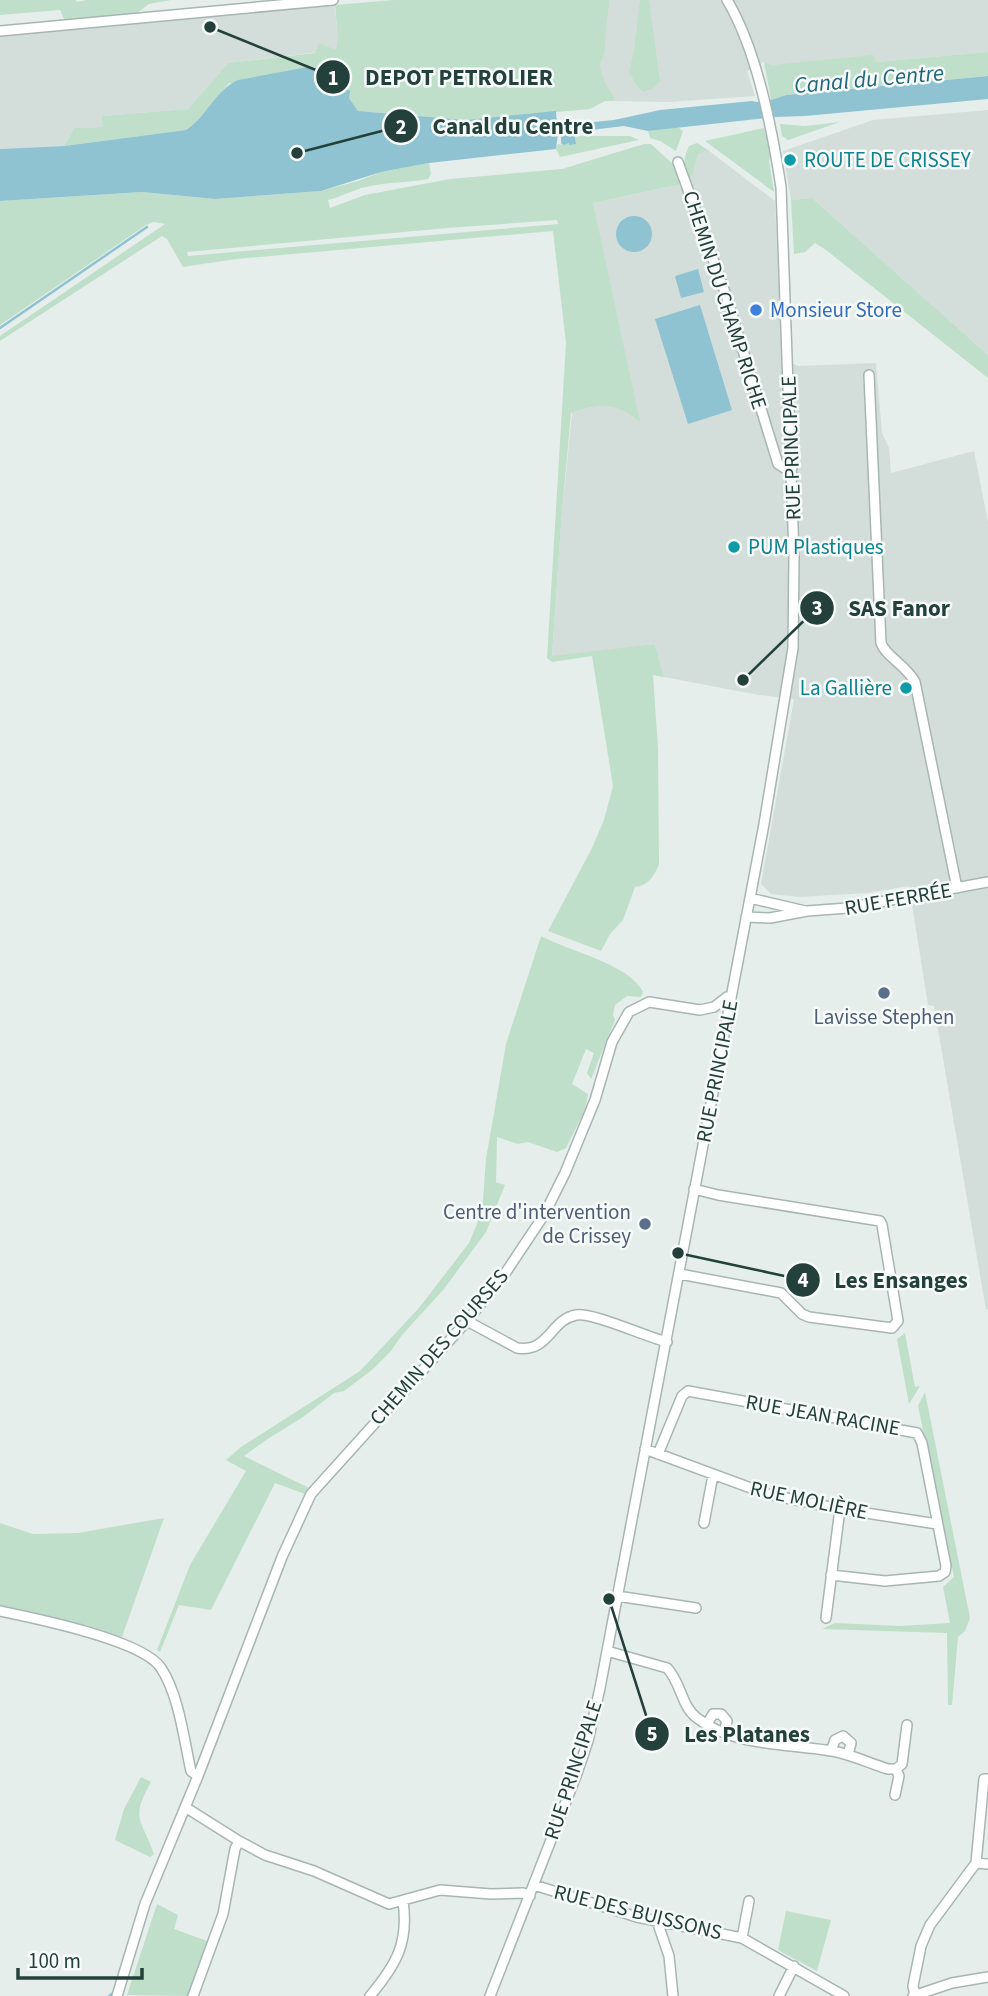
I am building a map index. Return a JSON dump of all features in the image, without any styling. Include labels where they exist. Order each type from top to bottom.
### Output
[{"type":"street","points":[[0,30],[333,0]]},
{"type":"street","name":"RUE PRINCIPALE","points":[[490,1996],[588,1741],[680,1274],[793,648],[792,468],[781,193],[777,159],[750,54],[729,2]]},
{"type":"street","name":"CHEMIN DU CHAMP RICHE","points":[[678,162],[726,295],[778,464],[786,469],[792,468]]},
{"type":"street","points":[[869,375],[881,643],[885,652],[905,667],[915,682],[957,888]]},
{"type":"street","name":"RUE FERRÉE","points":[[746,917],[770,918],[807,911],[869,905],[988,882]]},
{"type":"street","name":"RUE FERRÉE","points":[[750,898],[807,911]]},
{"type":"street","name":"CHEMIN DES COURSES","points":[[117,1996],[145,1904],[198,1776],[282,1557],[311,1494],[467,1321],[504,1275],[544,1215],[565,1173],[595,1100],[612,1042],[622,1022],[635,1007],[654,1002],[700,1010],[714,1007],[731,997]]},
{"type":"street","points":[[680,1274],[781,1293],[802,1314],[809,1317],[892,1328],[898,1321],[883,1225],[876,1219],[798,1209],[694,1189]]},
{"type":"street","points":[[467,1321],[517,1348],[525,1349],[540,1345],[564,1321],[576,1315],[601,1320],[667,1342]]},
{"type":"street","name":"RUE JEAN RACINE","points":[[658,1454],[682,1396],[688,1391],[913,1430],[920,1436],[922,1443],[945,1572],[936,1577],[885,1581],[831,1575]]},
{"type":"street","name":"RUE MOLIÈRE","points":[[645,1449],[766,1494],[937,1524]]},
{"type":"street","points":[[704,1522],[713,1475]]},
{"type":"street","points":[[826,1618],[840,1509]]},
{"type":"street","points":[[617,1596],[696,1608]]},
{"type":"street","points":[[0,1611],[44,1620],[124,1644],[148,1656],[161,1667],[177,1709],[191,1771],[198,1776]]},
{"type":"street","points":[[607,1651],[667,1668],[674,1675],[690,1712],[724,1732],[771,1745],[831,1751],[888,1769],[896,1769],[902,1764],[907,1725]]},
{"type":"street","points":[[707,1724],[713,1714],[721,1714],[727,1721],[724,1732]]},
{"type":"street","points":[[831,1751],[835,1740],[843,1736],[851,1743],[848,1755]]},
{"type":"street","points":[[895,1794],[899,1776],[896,1769]]},
{"type":"street","points":[[986,1779],[976,1863],[930,1925],[921,1946],[913,1986],[914,1996],[952,1983],[988,1977]]},
{"type":"street","points":[[185,1807],[265,1855],[336,1880],[372,1899],[389,1904],[440,1890],[520,1893],[530,1896]]},
{"type":"street","points":[[193,1996],[223,1914],[235,1849],[239,1841]]},
{"type":"street","points":[[976,1863],[988,1864]]},
{"type":"street","name":"RUE DES BUISSONS","points":[[534,1885],[592,1904],[742,1938],[844,1996]]},
{"type":"street","points":[[370,1996],[389,1974],[398,1957],[405,1921],[403,1901]]},
{"type":"street","name":"RUE DES BUISSONS","points":[[742,1938],[749,1901]]},
{"type":"street","points":[[661,1921],[659,1927],[669,1956],[673,1996]]},
{"type":"street","points":[[779,1996],[794,1966]]},
{"type":"shaded area","points":[[281,0],[334,0],[338,38],[336,50],[228,63],[188,109],[103,116],[103,127],[74,128],[64,146],[0,149],[0,27]]},
{"type":"shaded area","points":[[573,0],[988,0],[988,52],[877,62],[773,65],[764,62],[747,71],[755,96],[669,102],[605,101]]},
{"type":"shaded area","points":[[988,110],[988,355],[812,198],[791,200],[783,151],[873,120]]},
{"type":"shaded area","points":[[708,150],[775,201],[782,359],[798,366],[876,363],[882,433],[889,448],[891,473],[974,451],[988,522],[986,1310],[934,1006],[928,1005],[909,886],[867,893],[800,897],[771,894],[761,884],[794,699],[664,677],[655,644],[552,657],[561,524],[593,203],[681,184],[693,174],[698,154]]},
{"type":"green space","points":[[0,0],[171,0],[149,4],[136,14],[65,21],[60,10],[0,15]]},
{"type":"green space","points":[[393,0],[609,0],[605,52],[600,66],[605,82],[614,96],[613,101],[605,101],[590,109],[466,120],[358,111],[349,98],[229,83],[195,125],[186,130],[64,146],[74,128],[103,127],[102,116],[188,109],[228,63],[315,53],[319,43],[336,50],[338,38],[335,5]]},
{"type":"green space","points":[[640,0],[649,0],[660,81],[644,92],[638,88],[629,72]]},
{"type":"green space","points":[[988,52],[988,76],[786,95],[771,100],[764,62],[773,65],[873,55],[877,62]]},
{"type":"green space","points":[[840,122],[788,140],[782,136],[780,124],[805,126]]},
{"type":"green space","points":[[678,127],[683,131],[676,151],[650,138],[648,131]]},
{"type":"green space","points":[[764,128],[772,153],[769,161],[774,192],[705,141]]},
{"type":"green space","points":[[574,136],[630,136],[639,140],[560,157],[556,149],[558,144],[563,145]]},
{"type":"green space","points":[[697,143],[708,150],[698,154],[693,174],[687,179],[684,166],[686,155],[689,146]]},
{"type":"green space","points":[[651,144],[675,166],[681,184],[593,203],[640,422],[615,407],[590,407],[571,413],[552,656],[655,644],[664,677],[653,675],[658,748],[659,864],[644,885],[635,887],[623,920],[610,934],[601,951],[548,931],[592,848],[604,820],[613,786],[592,656],[552,662],[547,658],[566,343],[553,231],[236,259],[183,267],[167,239],[162,236],[0,341],[0,336],[165,224],[154,222],[146,225],[0,325],[0,201],[142,192],[215,199],[321,191],[381,172],[429,163],[431,174],[428,179],[361,188],[328,200],[330,208],[365,195],[450,179],[562,169]],"holes":[[[557,220],[558,224],[188,256],[187,252],[447,228]]]},
{"type":"green space","points":[[812,198],[988,355],[988,378],[826,250],[815,243],[805,252],[794,254],[791,200]]},
{"type":"green space","points":[[541,936],[612,966],[636,982],[643,992],[641,997],[627,996],[615,1005],[615,1020],[591,1079],[587,1073],[594,1053],[586,1049],[572,1084],[588,1094],[585,1110],[566,1148],[557,1152],[528,1142],[518,1144],[497,1137],[496,1182],[505,1185],[486,1232],[444,1289],[372,1370],[344,1391],[334,1393],[244,1456],[309,1488],[305,1494],[275,1483],[211,1610],[179,1605],[160,1652],[157,1650],[190,1565],[246,1471],[226,1460],[241,1447],[360,1371],[419,1308],[469,1243],[483,1200],[486,1159],[506,1044]]},
{"type":"green space","points":[[905,1333],[915,1387],[920,1386],[909,1404],[897,1339]]},
{"type":"green space","points":[[925,1392],[970,1618],[965,1631],[958,1637],[952,1705],[948,1705],[947,1633],[822,1629],[835,1623],[900,1626],[950,1623],[943,1587],[954,1577],[918,1406]]},
{"type":"green space","points":[[164,1518],[122,1637],[0,1605],[0,1523],[33,1534],[78,1533]]},
{"type":"green space","points":[[141,1777],[151,1782],[139,1812],[154,1854],[150,1857],[115,1840],[124,1809]]},
{"type":"green space","points":[[157,1904],[178,1915],[174,1929],[207,1941],[188,1996],[127,1995]]},
{"type":"green space","points":[[786,1911],[831,1920],[817,1971],[778,1950]]},
{"type":"water","points":[[308,67],[323,69],[350,91],[349,98],[358,111],[466,120],[556,111],[557,127],[566,126],[566,120],[574,124],[614,120],[660,110],[757,102],[786,95],[988,76],[988,99],[648,131],[624,126],[574,132],[576,144],[569,145],[561,143],[561,134],[558,134],[556,149],[429,163],[381,172],[321,191],[215,199],[142,192],[0,201],[0,149],[64,146],[186,130],[230,84],[238,80]]},
{"type":"water","points":[[634,216],[647,221],[652,234],[647,247],[634,252],[621,247],[616,234],[621,221]]},
{"type":"water","points":[[698,269],[704,292],[681,298],[675,276]]},
{"type":"water","points":[[700,305],[732,410],[688,424],[655,319]]},
{"type":"waterway","points":[[0,328],[147,227]]},
{"type":"waterway","points":[[109,1996],[113,1993]]},
{"type":"place","name":"DEPOT PETROLIER","points":[[210,27]]},
{"type":"place","name":"Canal du Centre","points":[[297,153]]},
{"type":"place","name":"ROUTE DE CRISSEY","points":[[790,160]]},
{"type":"place","name":"Monsieur Store","points":[[756,310]]},
{"type":"place","name":"PUM Plastiques","points":[[734,547]]},
{"type":"place","name":"SAS Fanor","points":[[743,680]]},
{"type":"place","name":"La Gallière","points":[[906,688]]},
{"type":"place","name":"Lavisse Stephen","points":[[884,993]]},
{"type":"place","name":"Centre d'intervention de Crissey","points":[[645,1224]]},
{"type":"place","name":"Les Ensanges","points":[[678,1253]]},
{"type":"place","name":"Les Platanes","points":[[609,1599]]}]
